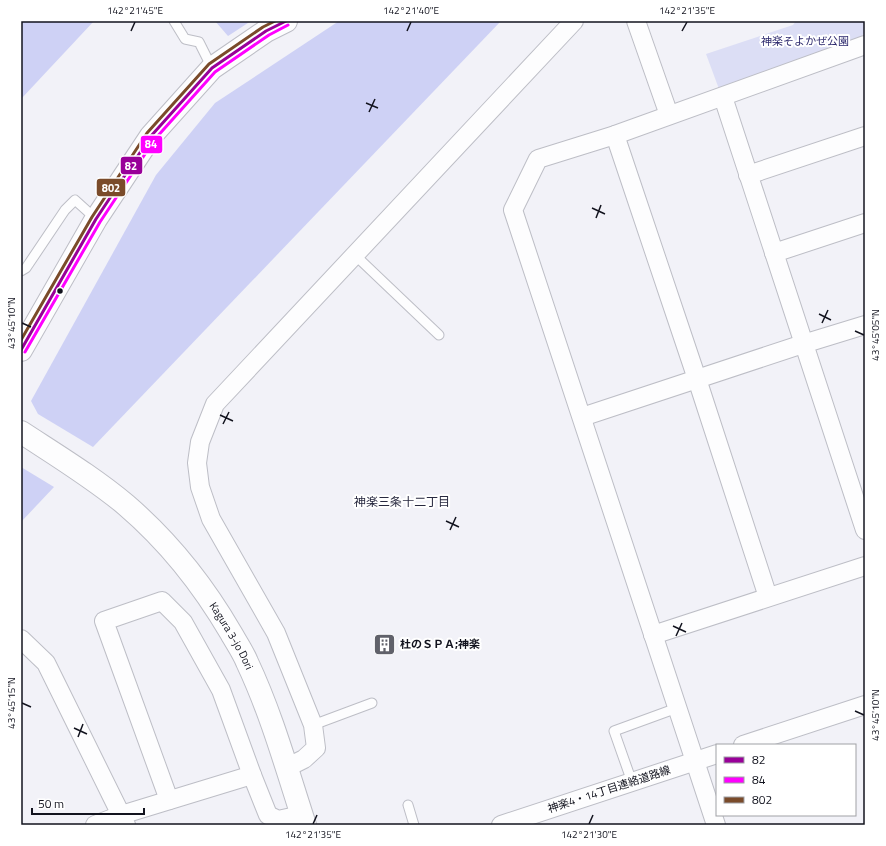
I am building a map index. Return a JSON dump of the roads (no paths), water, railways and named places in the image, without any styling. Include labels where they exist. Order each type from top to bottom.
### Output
[{"type":"street","points":[[21,350],[96,219],[151,136],[212,68],[266,31],[286,21]]},
{"type":"street","points":[[288,768],[304,759],[316,748],[313,725],[276,633],[211,520],[200,487],[197,463],[200,442],[215,404],[574,21]]},
{"type":"street","points":[[636,21],[669,115]]},
{"type":"street","points":[[716,825],[514,210],[538,159],[614,135],[723,97],[865,45]]},
{"type":"street","points":[[723,97],[865,530]]},
{"type":"street","points":[[614,135],[697,379],[768,598]]},
{"type":"street","points":[[748,175],[865,136]]},
{"type":"street","points":[[774,253],[865,223]]},
{"type":"street","points":[[582,417],[865,325]]},
{"type":"street","name":"Kagura 3-jo Dori","points":[[21,432],[125,504],[154,530],[191,572],[221,615],[247,660],[265,702],[288,768],[303,820]]},
{"type":"street","points":[[653,635],[865,566]]},
{"type":"street","points":[[169,800],[104,620],[162,601],[184,622],[221,690],[268,815],[278,820],[303,820]]},
{"type":"street","points":[[21,640],[46,663],[123,820]]},
{"type":"street","points":[[746,744],[865,704]]},
{"type":"street","name":"神楽4・14丁目連絡道路線","points":[[501,825],[716,754]]},
{"type":"street","points":[[95,825],[123,820],[169,800],[252,775]]},
{"type":"lane","points":[[174,21],[185,39],[199,42],[212,68]]},
{"type":"lane","points":[[21,271],[26,268],[65,210],[75,200],[96,219]]},
{"type":"lane","points":[[355,255],[439,335]]},
{"type":"lane","points":[[313,725],[372,703]]},
{"type":"lane","points":[[632,782],[614,731],[677,708]]},
{"type":"lane","points":[[408,805],[414,825]]},
{"type":"place","name":"杜のＳＰＡ;神楽","points":[[384,644]]},
{"type":"district","name":"神楽三条十二丁目","points":[[402,501]]},
{"type":"park label","name":"神楽そよかぜ公園","points":[[805,41]]}]
